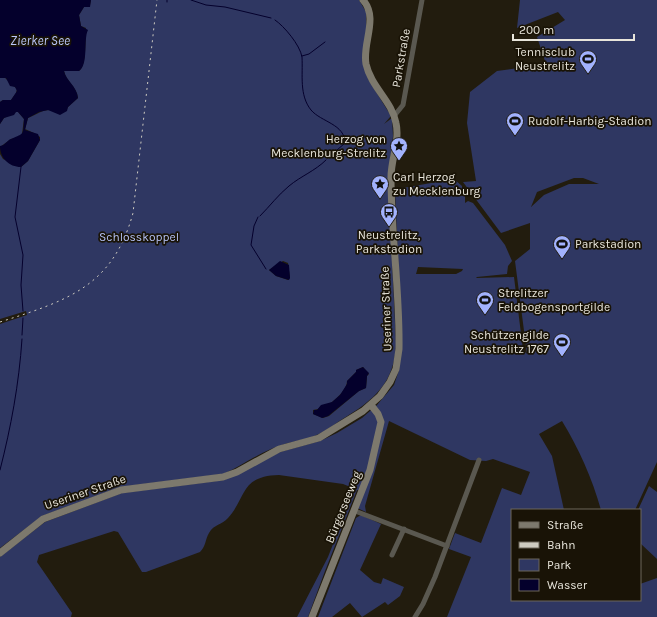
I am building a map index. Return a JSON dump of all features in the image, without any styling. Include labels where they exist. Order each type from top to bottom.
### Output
[{"type":"main road","name":"Useriner Straße","points":[[0,552],[35,524],[53,514],[128,488],[204,480],[229,475],[272,452],[324,435],[371,405],[390,382],[396,369],[399,349],[391,178],[397,129],[394,116],[375,87],[368,70],[366,57],[370,14],[363,0]]},
{"type":"main road","name":"Bürgerseeweg","points":[[312,617],[368,477],[381,426],[380,418],[371,405]]},
{"type":"street","name":"Parkstraße","points":[[394,116],[403,106],[422,0]]},
{"type":"street","points":[[414,617],[430,588],[479,460]]},
{"type":"street","points":[[355,511],[446,546]]},
{"type":"street","points":[[392,555],[404,529]]},
{"type":"green space","name":"Schlosskoppel","points":[[91,0],[359,0],[366,12],[368,79],[391,116],[384,124],[392,118],[393,136],[388,178],[396,343],[395,357],[387,380],[373,397],[353,413],[320,434],[276,447],[223,474],[120,487],[42,516],[0,548],[0,324],[27,315],[26,311],[0,319],[0,154],[3,159],[21,167],[28,161],[40,140],[40,137],[25,129],[28,118],[47,110],[62,112],[66,111],[68,107],[78,98],[76,91],[65,75],[64,71],[79,71],[82,68],[85,51],[86,28],[81,26],[79,15],[84,7],[90,5]],"holes":[[[283,261],[288,263],[290,278],[288,280],[276,276],[269,270]],[[363,367],[369,374],[367,376],[366,388],[359,391],[329,416],[323,418],[313,414],[313,410],[318,409],[337,398],[344,390],[347,381],[356,372],[356,370]]]},
{"type":"green space","points":[[520,0],[657,0],[657,462],[635,509],[601,509],[594,487],[584,464],[562,421],[539,434],[552,456],[564,509],[511,509],[511,601],[641,601],[641,584],[657,578],[657,617],[447,617],[471,557],[449,549],[455,533],[481,543],[502,488],[521,495],[530,472],[493,459],[486,461],[470,460],[389,421],[365,506],[366,512],[355,507],[361,491],[357,490],[308,617],[297,617],[328,557],[354,491],[353,488],[343,484],[279,475],[266,476],[257,479],[251,484],[246,489],[228,518],[211,530],[200,552],[146,572],[142,572],[118,532],[114,531],[39,555],[37,562],[72,613],[71,617],[0,617],[0,557],[45,522],[122,493],[224,480],[280,452],[320,441],[337,433],[362,418],[377,405],[394,385],[399,370],[402,343],[395,191],[397,189],[454,179],[462,186],[461,192],[420,191],[419,195],[465,196],[465,203],[468,201],[473,203],[505,245],[512,261],[508,266],[507,274],[476,278],[514,277],[523,350],[527,354],[515,261],[530,249],[530,223],[501,233],[463,182],[476,181],[467,123],[470,92],[497,71],[540,65],[548,70],[537,37],[565,20],[558,12],[517,28]],"holes":[[[574,178],[583,178],[599,184],[569,184],[544,195],[531,207],[537,192]],[[418,267],[463,269],[456,274],[416,274]]]},
{"type":"green space","points":[[4,77],[17,89],[11,100],[3,100],[0,102],[0,78]]},
{"type":"green space","points":[[18,112],[24,119],[22,134],[19,137],[11,139],[0,147],[0,124],[4,118]]},
{"type":"green space","points":[[649,486],[657,492],[657,559],[641,544],[641,509],[638,509]]},
{"type":"green space","points":[[361,515],[381,524],[360,570],[374,582],[381,584],[383,578],[404,587],[400,596],[388,605],[385,602],[362,617],[350,603],[332,617],[318,617],[356,518]]},
{"type":"water","name":"Zierker See","points":[[0,0],[91,0],[90,7],[84,7],[79,15],[81,26],[88,30],[84,63],[79,71],[64,71],[65,75],[76,90],[78,98],[68,107],[67,111],[60,115],[48,110],[39,112],[28,118],[25,130],[38,134],[40,140],[28,161],[21,167],[9,164],[3,158],[0,150],[0,146],[22,133],[24,128],[24,119],[18,112],[16,112],[14,115],[4,118],[0,124],[0,102],[3,100],[11,100],[17,91],[15,87],[10,86],[6,78],[0,78]]},
{"type":"water","points":[[280,261],[289,265],[289,280],[276,276],[269,270]]},
{"type":"water","points":[[363,367],[369,373],[367,376],[366,388],[359,391],[328,416],[322,418],[313,414],[314,410],[317,410],[321,405],[332,402],[340,395],[347,384],[347,381],[356,372],[356,370]]},
{"type":"waterway","points":[[191,0],[206,5],[225,7],[271,18]]},
{"type":"waterway","points":[[275,20],[291,36],[301,52],[303,91],[307,104],[315,114],[337,127],[344,137],[345,143],[328,158]]},
{"type":"waterway","points":[[302,56],[309,54],[325,42]]},
{"type":"waterway","points":[[260,216],[289,186],[326,160]]},
{"type":"waterway","points":[[21,167],[15,217],[23,255],[21,285],[23,311]]},
{"type":"waterway","points":[[258,217],[254,226],[251,245],[266,269]]},
{"type":"waterway","points":[[22,335],[23,318]]},
{"type":"waterway","points":[[0,470],[14,405],[22,339]]},
{"type":"railway","points":[[0,322],[46,307],[66,298],[84,287],[100,274],[113,258],[124,238],[133,213],[157,0]]},
{"type":"place","name":"Tennisclub Neustrelitz","points":[[588,74]]},
{"type":"place","name":"Rudolf-Harbig-Stadion","points":[[515,136]]},
{"type":"place","name":"Herzog von Mecklenburg-Strelitz","points":[[399,161]]},
{"type":"place","name":"Carl Herzog zu Mecklenburg","points":[[380,199]]},
{"type":"place","name":"Neustrelitz, Parkstadion","points":[[389,227]]},
{"type":"place","name":"Parkstadion","points":[[562,259]]},
{"type":"place","name":"Strelitzer Feldbogensportgilde","points":[[485,315]]},
{"type":"place","name":"Schützengilde Neustrelitz 1767","points":[[562,357]]}]
